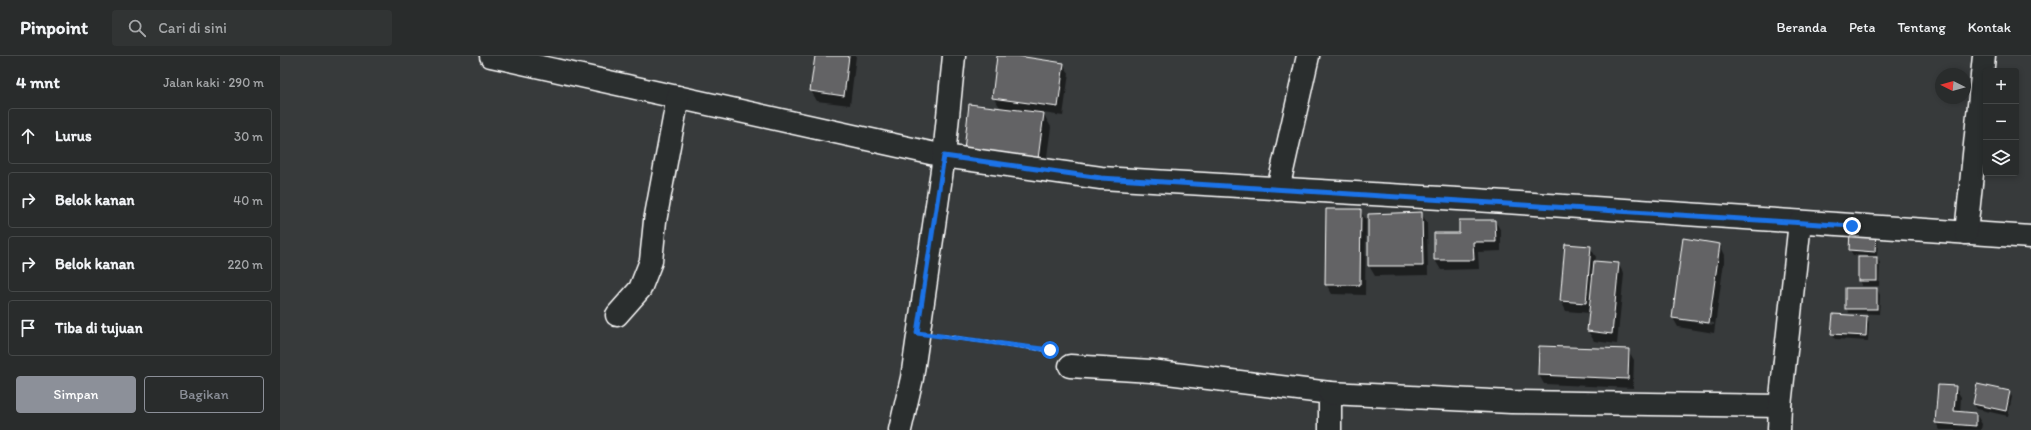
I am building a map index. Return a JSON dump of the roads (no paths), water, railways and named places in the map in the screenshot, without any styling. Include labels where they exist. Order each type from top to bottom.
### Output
[{"type":"street","points":[[491,56],[944,156],[1101,178],[2031,237]]},
{"type":"street","points":[[900,430],[912,378],[917,333],[944,156],[954,56]]},
{"type":"street","points":[[1278,189],[1308,56]]},
{"type":"street","points":[[1966,233],[1984,56]]},
{"type":"street","points":[[617,316],[640,290],[651,261],[655,222],[678,97]]},
{"type":"street","points":[[1779,430],[1780,406],[1800,222]]},
{"type":"street","points":[[1063,360],[1262,383],[1330,393],[1511,402],[1780,406]]},
{"type":"street","points":[[1330,393],[1330,430]]}]
